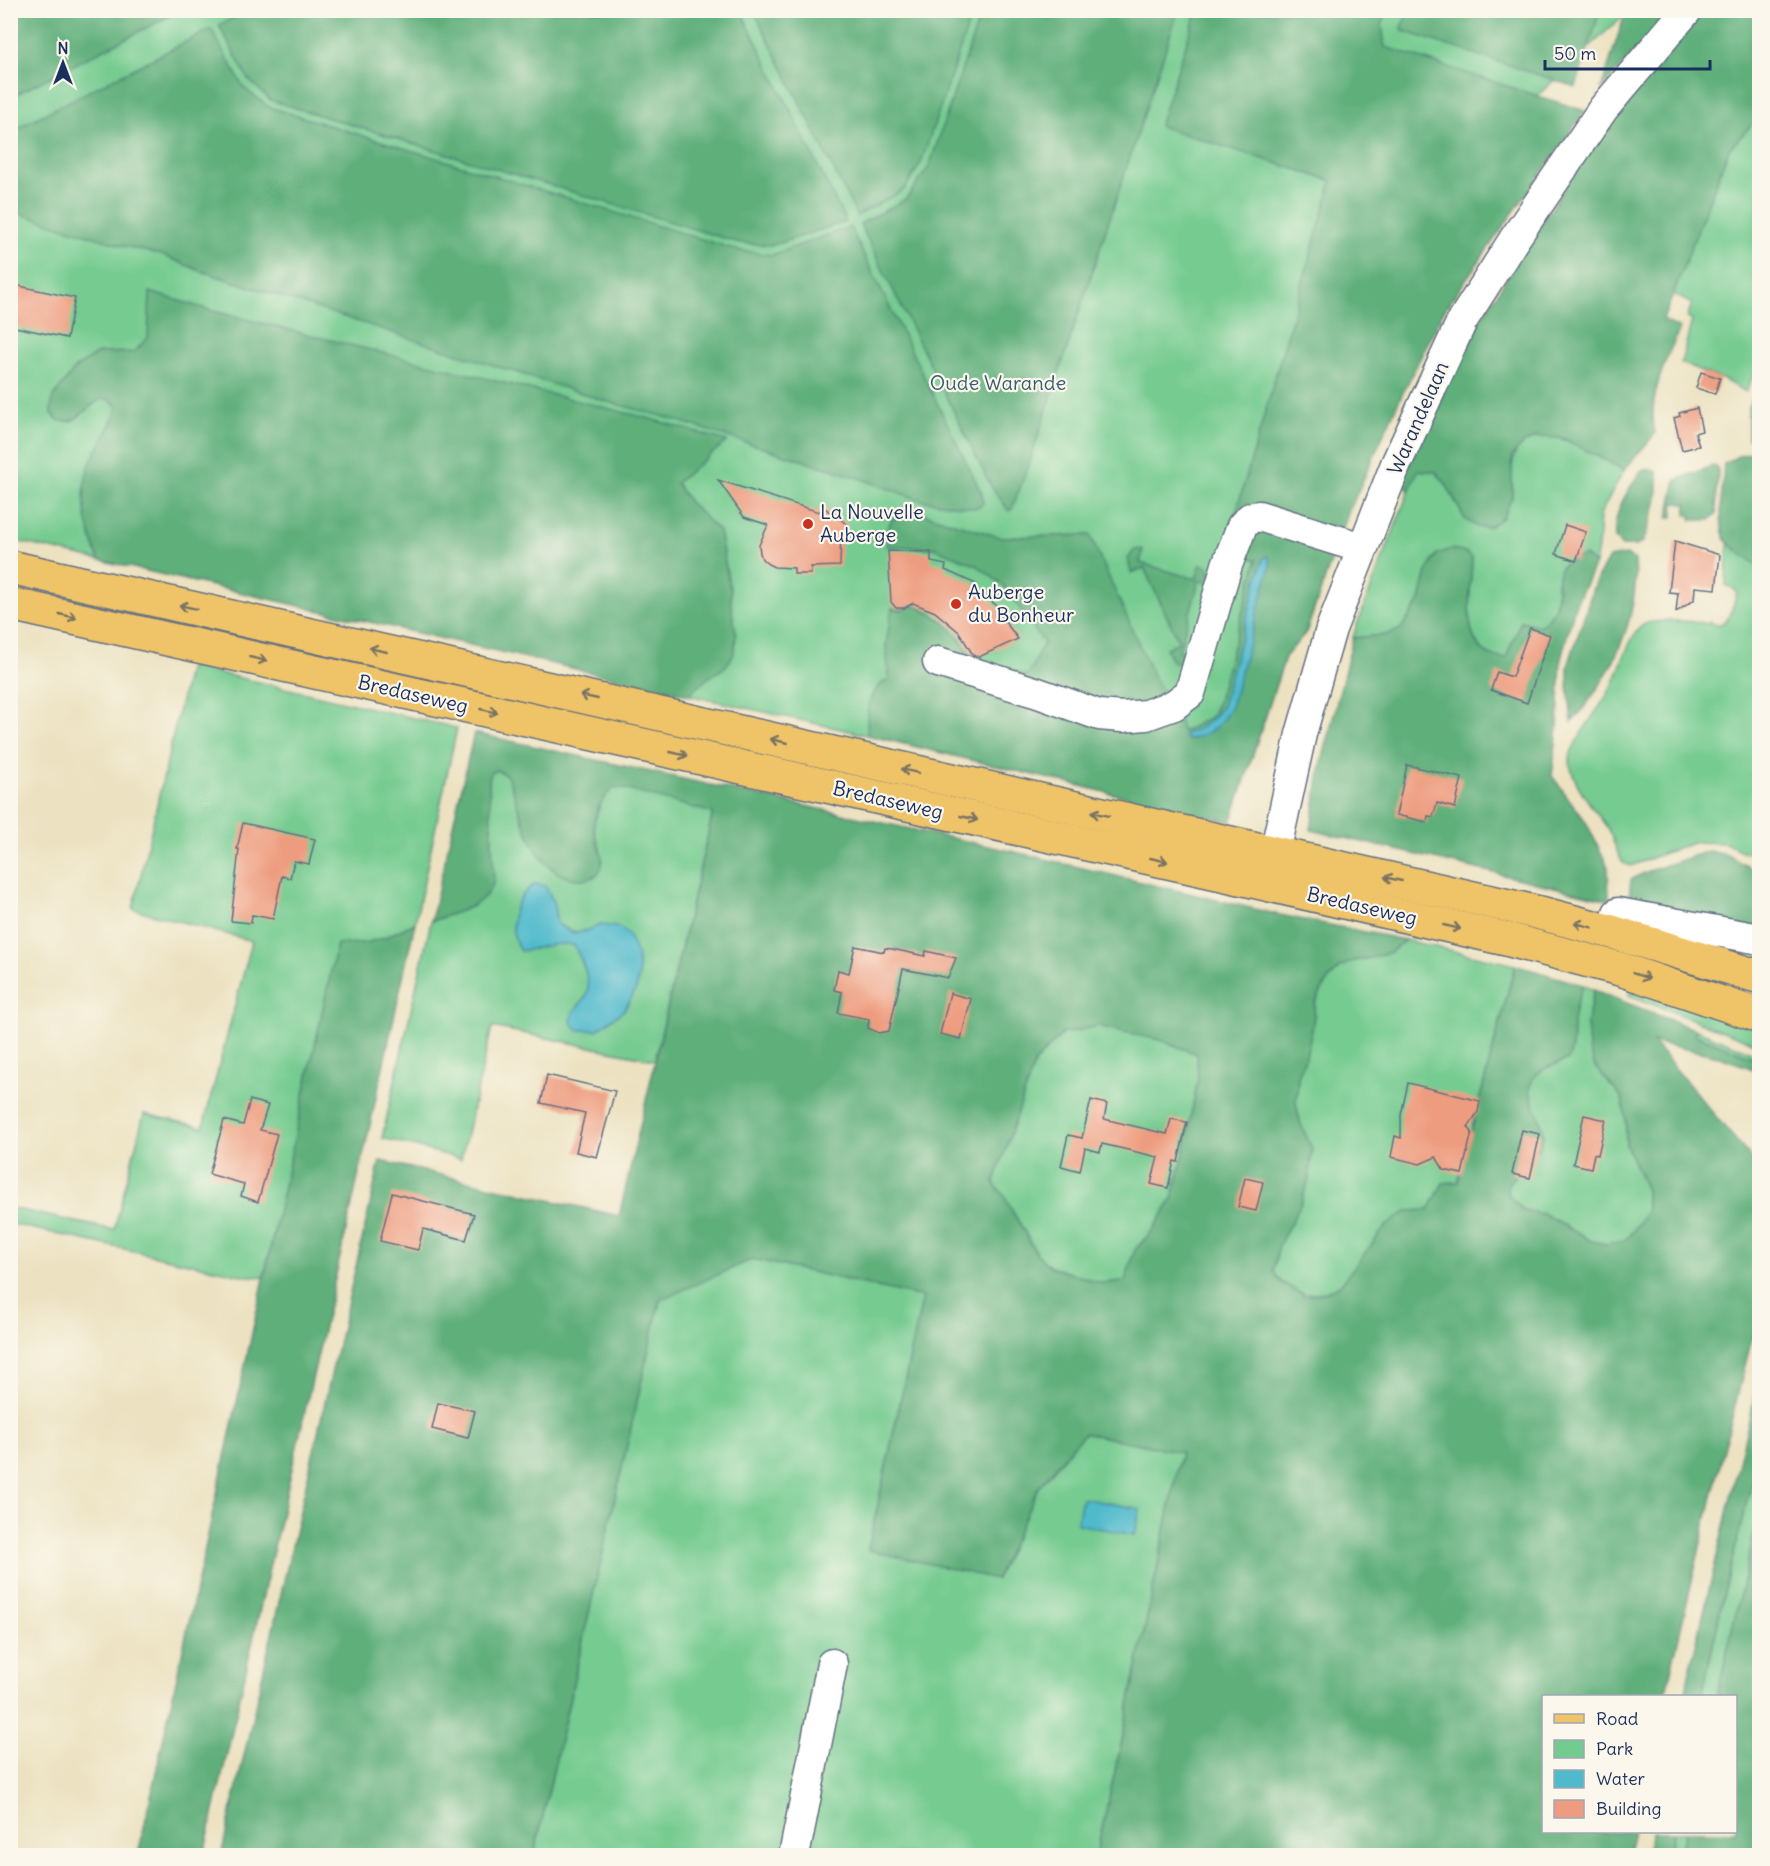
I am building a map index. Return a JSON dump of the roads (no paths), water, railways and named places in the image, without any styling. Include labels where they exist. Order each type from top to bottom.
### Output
[{"type":"main road","name":"Bredaseweg","points":[[10,567],[1540,913],[1612,932],[1760,977]]},
{"type":"main road","name":"Bredaseweg","points":[[10,604],[1568,954],[1760,1016]]},
{"type":"main road","points":[[406,692],[413,657]]},
{"type":"main road","points":[[609,738],[628,734],[638,726],[633,715],[620,704]]},
{"type":"street","name":"Warandelaan","points":[[1268,885],[1301,734],[1331,628],[1396,464],[1462,321],[1513,241],[1603,110],[1687,10]]},
{"type":"street","points":[[938,662],[1038,693],[1099,715],[1122,717],[1146,715],[1174,705],[1190,693],[1227,565],[1242,526],[1250,518],[1258,516],[1362,548]]},
{"type":"street","points":[[1618,913],[1760,939]]},
{"type":"street","points":[[794,1856],[832,1664]]},
{"type":"water","points":[[1267,556],[1270,560],[1270,567],[1232,704],[1215,728],[1189,740],[1185,738],[1185,734],[1206,723],[1222,706],[1263,559]]},
{"type":"water","points":[[535,884],[545,886],[553,901],[557,924],[572,933],[601,925],[618,927],[628,934],[637,954],[639,975],[636,990],[624,1010],[597,1030],[577,1030],[571,1021],[575,1009],[584,1000],[588,990],[585,970],[574,945],[553,945],[520,951],[516,942],[513,923],[516,905],[527,890]]},
{"type":"water","points":[[1082,1498],[1140,1509],[1135,1535],[1077,1524]]},
{"type":"place","name":"La Nouvelle Auberge","points":[[808,524]]},
{"type":"place","name":"Auberge du Bonheur","points":[[956,604]]},
{"type":"park label","name":"Oude Warande","points":[[998,383]]}]
